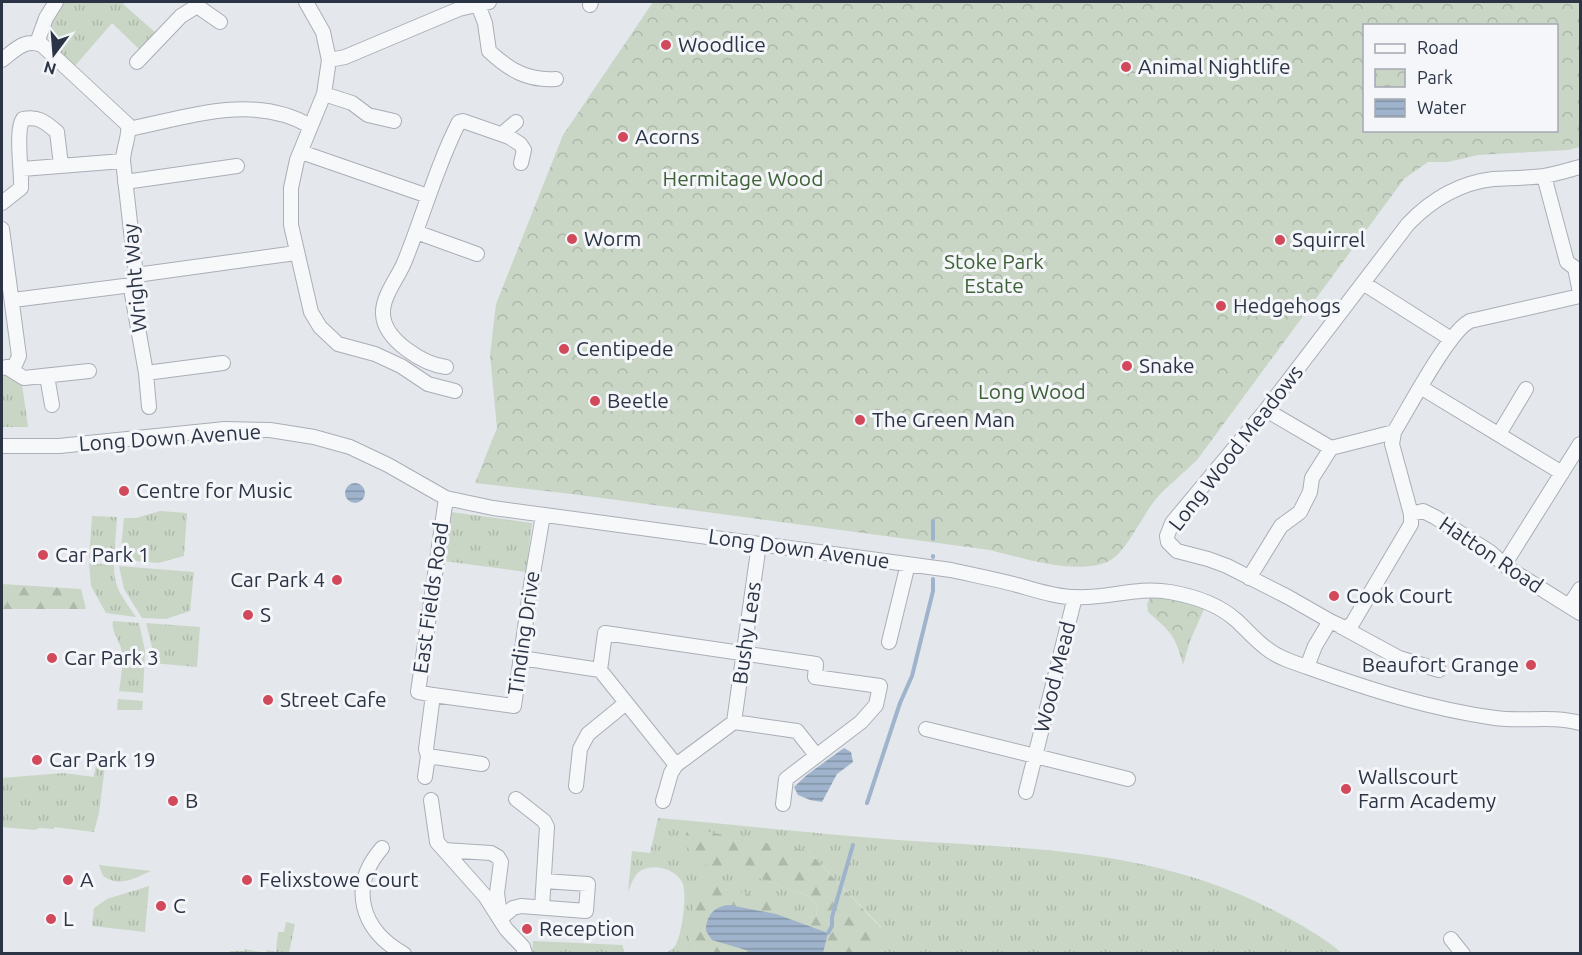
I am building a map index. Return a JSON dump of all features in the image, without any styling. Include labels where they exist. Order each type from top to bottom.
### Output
[{"type":"street","points":[[37,43],[46,18],[56,2]]},
{"type":"street","points":[[306,2],[325,37],[329,60],[324,94],[310,126],[291,188],[291,225],[311,312],[331,339],[346,347],[357,348],[389,359],[428,384],[455,391]]},
{"type":"street","points":[[329,60],[345,57],[459,9],[481,3],[489,51],[521,75],[542,80],[556,80]]},
{"type":"street","points":[[137,62],[181,16],[196,4],[220,22]]},
{"type":"street","points":[[2,60],[23,44],[37,43],[45,47],[117,113],[129,129],[223,111],[253,108],[296,118],[310,126]]},
{"type":"street","points":[[324,94],[352,103],[368,115],[394,121]]},
{"type":"street","points":[[2,203],[21,188],[19,130],[23,119],[42,120],[57,132],[62,165]]},
{"type":"street","points":[[446,367],[434,366],[421,360],[396,339],[384,321],[386,300],[397,279],[459,122],[463,121],[514,140],[522,147],[524,154],[521,163]]},
{"type":"street","points":[[502,135],[516,122]]},
{"type":"street","name":"Wright Way","points":[[129,129],[123,148],[123,161],[134,280],[133,301],[146,373],[149,407]]},
{"type":"street","points":[[301,152],[428,196]]},
{"type":"street","points":[[22,169],[123,161]]},
{"type":"street","points":[[125,182],[237,166]]},
{"type":"street","name":"Long Wood Meadows","points":[[1439,669],[1399,658],[1249,578],[1208,559],[1177,551],[1168,542],[1167,536],[1172,523],[1266,410],[1408,224],[1424,208],[1458,188],[1491,180],[1544,176],[1581,167]]},
{"type":"street","points":[[1307,668],[1315,646],[1335,624],[1349,627],[1352,624],[1412,524],[1392,444],[1394,432],[1450,339],[1470,321],[1581,294],[1578,268],[1567,262],[1544,176]]},
{"type":"street","points":[[2,228],[19,356],[15,365],[5,368]]},
{"type":"street","points":[[416,232],[477,254]]},
{"type":"street","points":[[13,300],[296,253]]},
{"type":"street","points":[[1363,283],[1450,339]]},
{"type":"street","points":[[146,373],[223,363]]},
{"type":"street","points":[[5,368],[24,378],[89,371]]},
{"type":"street","points":[[47,376],[52,405]]},
{"type":"street","points":[[1422,387],[1562,473]]},
{"type":"street","points":[[1498,434],[1526,389]]},
{"type":"street","points":[[1266,410],[1331,448]]},
{"type":"street","name":"Long Down Avenue","points":[[2,446],[59,446],[204,431],[270,430],[314,437],[350,447],[388,465],[446,498],[493,508],[908,564],[986,577],[1057,595],[1075,597],[1148,590],[1169,591],[1213,605],[1235,619],[1266,649],[1307,668],[1425,705],[1515,721],[1540,718],[1581,723]]},
{"type":"street","points":[[1249,578],[1281,526],[1300,512],[1310,492],[1312,478],[1331,448],[1394,432]]},
{"type":"street","points":[[1504,565],[1581,444]]},
{"type":"street","name":"East Fields Road","points":[[425,777],[428,756],[426,749],[434,695],[418,692],[446,498]]},
{"type":"street","name":"Hatton Road","points":[[1411,514],[1423,511],[1429,513],[1490,552],[1504,565],[1575,610],[1581,589]]},
{"type":"street","name":"Tinding Drive","points":[[434,695],[514,706],[543,515]]},
{"type":"street","name":"Bushy Leas","points":[[734,722],[759,544]]},
{"type":"street","points":[[889,642],[908,564]]},
{"type":"street","name":"Wood Mead","points":[[1026,792],[1075,597]]},
{"type":"street","points":[[600,670],[605,633],[816,664],[814,677],[880,686],[876,705],[861,722],[786,779],[783,804]]},
{"type":"street","points":[[521,658],[581,665],[600,670],[676,765]]},
{"type":"street","points":[[576,786],[580,749],[588,734],[626,703]]},
{"type":"street","points":[[663,801],[671,773],[676,765],[734,722],[797,731],[816,755]]},
{"type":"street","name":"Wood Mead","points":[[926,729],[1128,779]]},
{"type":"street","points":[[428,756],[482,764]]},
{"type":"street","points":[[516,799],[546,824],[542,907]]},
{"type":"street","points":[[431,800],[436,839],[485,896],[506,929],[523,947],[525,954]]},
{"type":"street","points":[[382,848],[373,860],[365,882],[362,898],[363,909],[370,924],[382,939],[404,954]]},
{"type":"street","points":[[444,850],[491,853],[498,856],[501,862],[497,900],[501,918]]},
{"type":"street","points":[[501,918],[517,907],[586,910],[588,884],[544,881]]},
{"type":"street","points":[[1451,939],[1463,954]]},
{"type":"green space","points":[[62,2],[124,2],[123,4],[156,33],[140,50],[112,23],[74,67],[54,50],[50,42],[49,30]]},
{"type":"green space","name":"Stoke Park Estate","points":[[653,2],[1580,2],[1580,147],[1568,150],[1478,155],[1448,162],[1428,162],[1404,179],[1197,460],[1156,499],[1122,550],[1109,561],[1096,565],[1081,567],[1050,564],[990,550],[475,483],[497,428],[490,355],[496,304],[563,135]]},
{"type":"green space","points":[[8,372],[22,384],[28,427],[2,427],[2,373]]},
{"type":"green space","points":[[160,511],[187,513],[184,556],[158,563],[120,559],[124,518],[136,518]]},
{"type":"green space","points":[[451,512],[532,523],[526,572],[444,561]]},
{"type":"green space","points":[[92,516],[117,517],[114,560],[89,558]]},
{"type":"green space","points":[[89,563],[114,565],[118,587],[136,617],[106,613],[91,586]]},
{"type":"green space","points":[[119,566],[194,572],[190,611],[166,619],[142,618],[124,589]]},
{"type":"green space","points":[[2,584],[81,589],[86,609],[2,609]]},
{"type":"green space","points":[[1152,594],[1205,607],[1190,641],[1183,665],[1178,647],[1171,635],[1148,612],[1147,604]]},
{"type":"green space","points":[[113,621],[139,623],[145,651],[143,693],[119,691],[122,653]]},
{"type":"green space","points":[[146,623],[200,627],[197,667],[152,663],[152,647]]},
{"type":"green space","points":[[118,699],[143,701],[142,710],[117,710]]},
{"type":"green space","points":[[96,765],[105,766],[99,813],[94,832],[54,827],[54,829],[35,830],[2,827],[2,778],[63,773],[94,777]]},
{"type":"green space","points":[[658,818],[868,838],[1044,850],[1139,863],[1185,875],[1231,891],[1294,921],[1342,953],[870,953],[881,927],[808,851],[762,879],[808,896],[818,906],[816,917],[803,916],[688,937],[698,953],[666,953],[675,945],[682,923],[684,890],[680,879],[670,871],[657,867],[644,869],[635,876],[628,892],[632,851],[650,853]]},
{"type":"green space","points":[[688,828],[808,851],[881,928],[870,953],[698,953],[688,937],[692,913],[702,890],[714,881],[803,916],[816,917],[818,906],[808,896],[762,879],[703,864],[683,843]]},
{"type":"green space","points":[[99,865],[151,871],[121,882],[109,880],[103,876]]},
{"type":"green space","points":[[149,886],[145,932],[92,926],[94,908],[107,899]]},
{"type":"green space","points":[[286,922],[295,924],[289,953],[266,953],[267,950],[276,952],[278,932],[284,932]]},
{"type":"green space","points":[[533,941],[622,945],[625,953],[532,953]]},
{"type":"green space","points":[[244,949],[266,953],[230,953],[230,951],[244,951]]},
{"type":"water","points":[[355,483],[362,486],[365,493],[362,500],[355,503],[348,500],[345,493],[348,486]]},
{"type":"water","points":[[844,748],[851,752],[853,762],[837,774],[822,802],[798,795],[794,787]]},
{"type":"water","points":[[729,905],[776,914],[828,933],[823,953],[756,953],[712,940],[706,931],[709,916],[719,907]]},
{"type":"waterway","points":[[933,521],[933,539]]},
{"type":"waterway","points":[[867,803],[900,703],[912,676],[933,591],[933,579]]},
{"type":"waterway","points":[[828,933],[832,926],[832,917],[853,845]]},
{"type":"place","name":"Woodlice","points":[[666,45]]},
{"type":"place","name":"Animal Nightlife","points":[[1126,67]]},
{"type":"place","name":"Acorns","points":[[623,137]]},
{"type":"place","name":"Worm","points":[[572,239]]},
{"type":"place","name":"Squirrel","points":[[1280,240]]},
{"type":"place","name":"Hedgehogs","points":[[1221,306]]},
{"type":"place","name":"Centipede","points":[[564,349]]},
{"type":"place","name":"Snake","points":[[1127,366]]},
{"type":"place","name":"Beetle","points":[[595,401]]},
{"type":"place","name":"The Green Man","points":[[860,420]]},
{"type":"place","name":"Centre for Music","points":[[124,491]]},
{"type":"place","name":"Car Park 1","points":[[43,555]]},
{"type":"place","name":"Car Park 4","points":[[337,580]]},
{"type":"place","name":"Cook Court","points":[[1334,596]]},
{"type":"place","name":"S","points":[[248,615]]},
{"type":"place","name":"Car Park 3","points":[[52,658]]},
{"type":"place","name":"Beaufort Grange","points":[[1531,665]]},
{"type":"place","name":"Street Cafe","points":[[268,700]]},
{"type":"place","name":"Car Park 19","points":[[37,760]]},
{"type":"place","name":"Wallscourt Farm Academy","points":[[1346,789]]},
{"type":"place","name":"B","points":[[173,801]]},
{"type":"place","name":"A","points":[[68,880]]},
{"type":"place","name":"Felixstowe Court","points":[[247,880]]},
{"type":"place","name":"C","points":[[161,906]]},
{"type":"place","name":"L","points":[[51,919]]},
{"type":"place","name":"Reception","points":[[527,929]]},
{"type":"park label","name":"Hermitage Wood","points":[[743,179]]},
{"type":"park label","name":"Long Wood","points":[[1032,392]]}]
